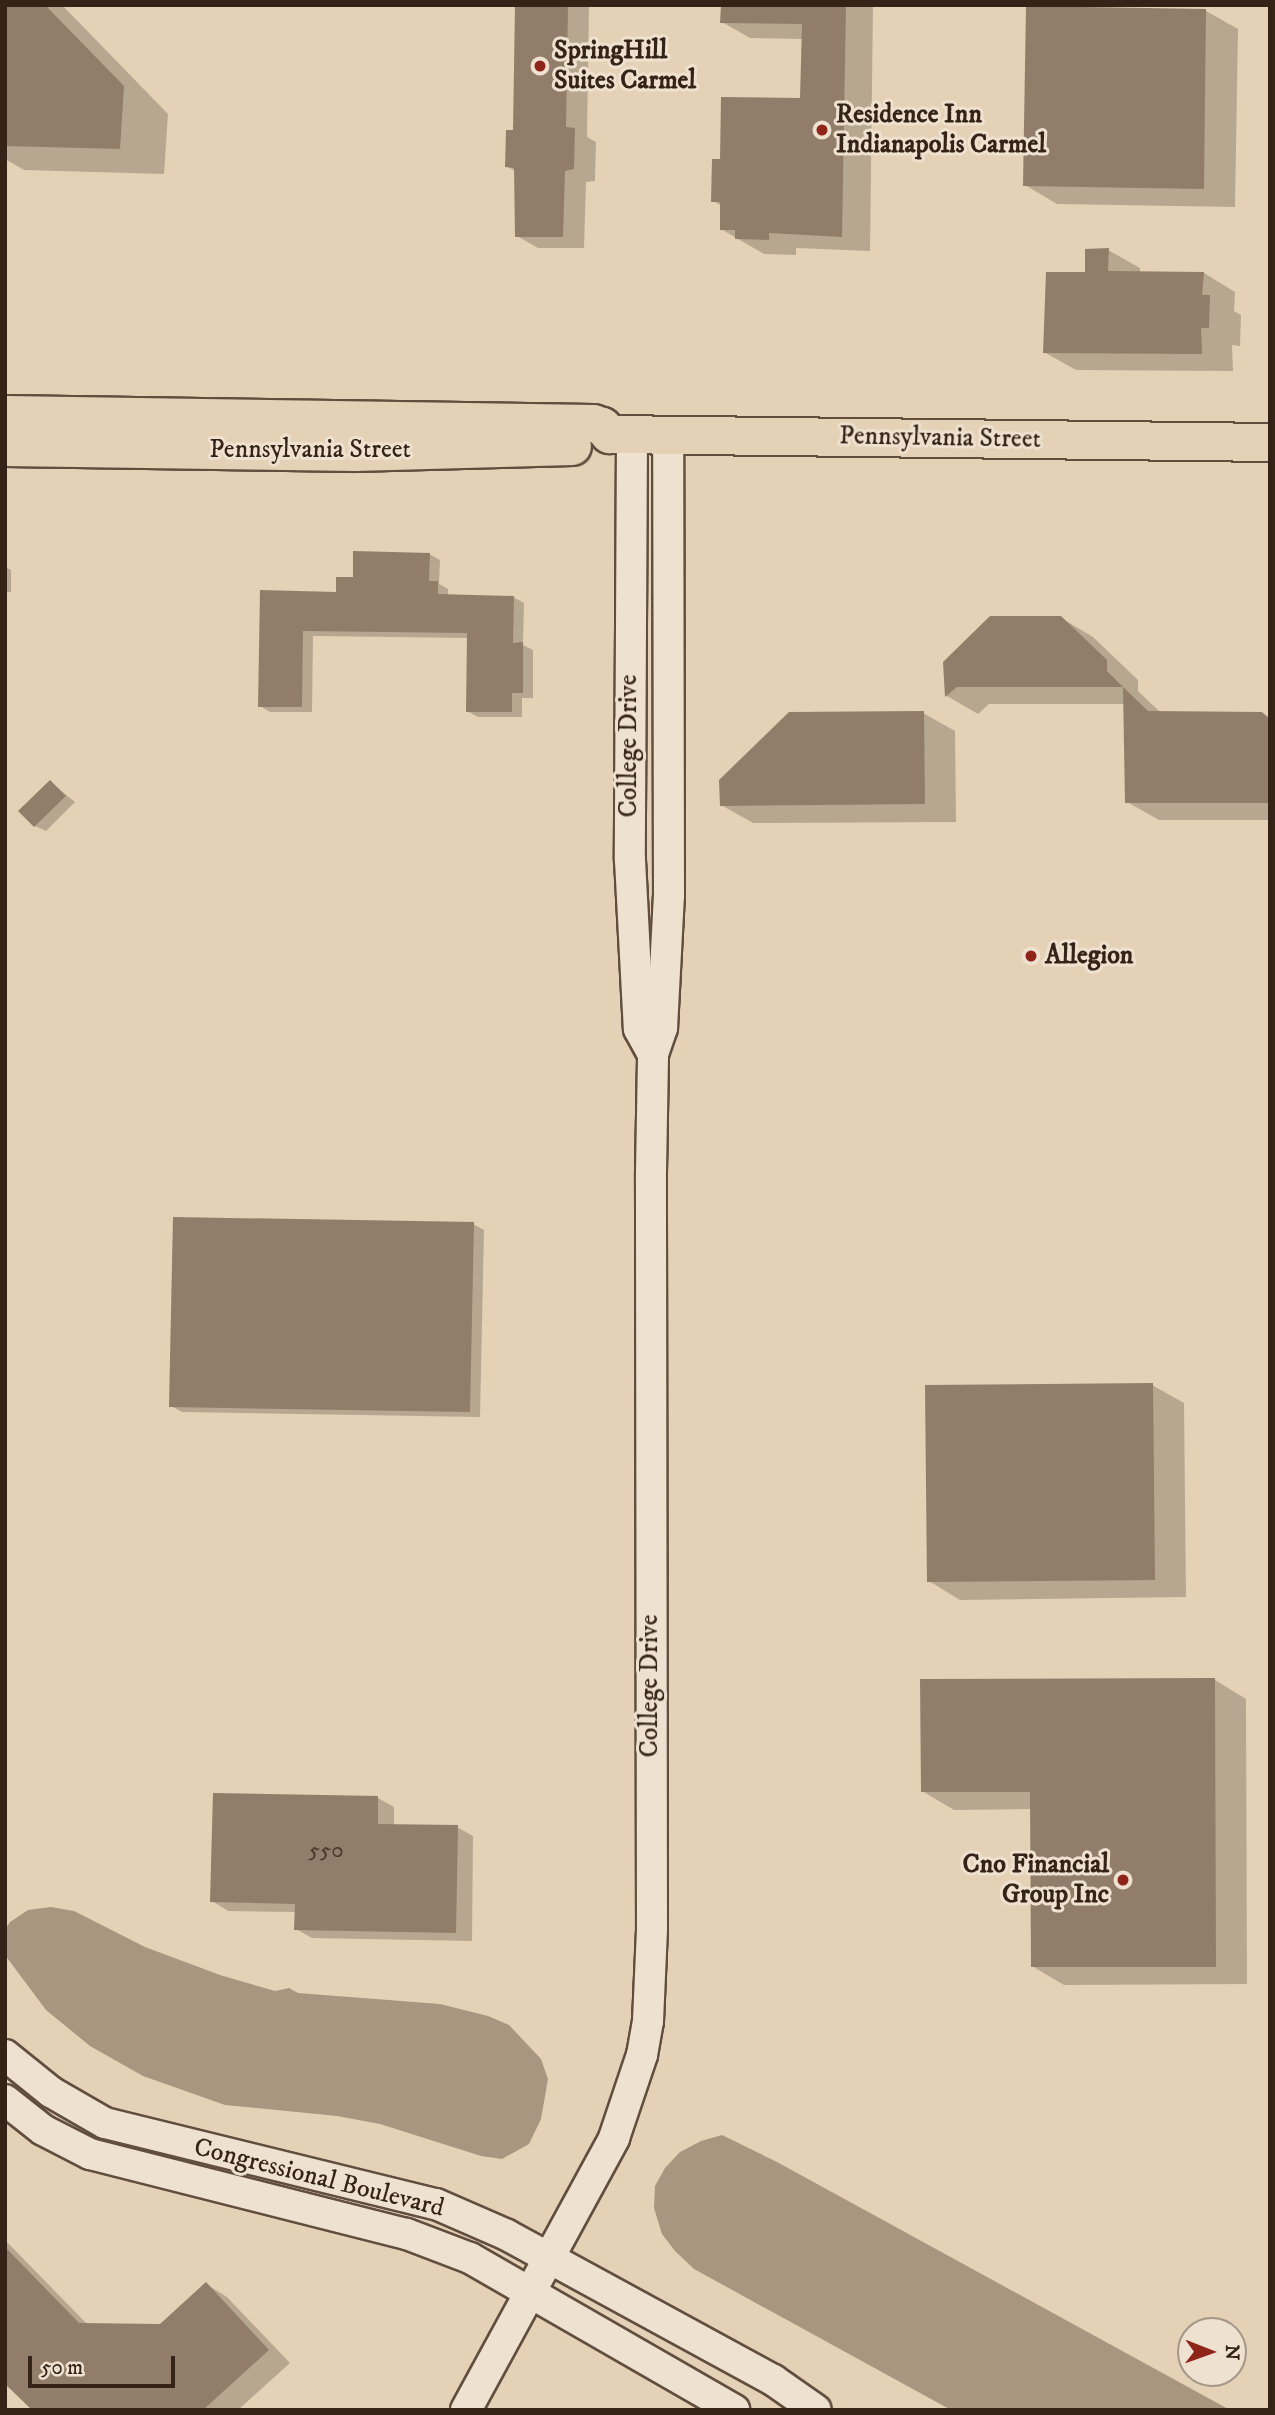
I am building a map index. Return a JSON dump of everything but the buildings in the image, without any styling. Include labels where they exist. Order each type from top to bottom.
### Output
[{"type":"main road","name":"Pennsylvania Street","points":[[5,414],[593,423],[621,435]]},
{"type":"main road","name":"Pennsylvania Street","points":[[5,447],[355,452],[599,446],[621,435],[668,434],[1270,442]]},
{"type":"street","name":"College Drive","points":[[466,2410],[614,2138],[642,2054],[648,2021],[652,1928],[653,1054],[662,1028],[669,896],[668,434]]},
{"type":"street","name":"College Drive","points":[[621,435],[630,860],[639,1028],[653,1054]]},
{"type":"street","name":"Congressional Boulevard","points":[[5,2055],[51,2092],[105,2123],[436,2204],[550,2258],[773,2380],[816,2410]]},
{"type":"street","name":"Congressional Boulevard","points":[[5,2100],[43,2130],[90,2154],[407,2234],[470,2258],[734,2410]]},
{"type":"shaded area","points":[[51,1907],[74,1911],[145,1947],[220,1975],[275,1991],[289,1988],[298,1993],[440,2004],[488,2016],[509,2025],[541,2059],[548,2079],[541,2119],[529,2144],[502,2159],[481,2156],[380,2124],[337,2116],[225,2105],[143,2076],[90,2046],[46,2010],[5,1955],[5,1930],[10,1922],[28,1910]]},
{"type":"shaded area","points":[[722,2135],[777,2162],[1177,2381],[1177,2387],[1188,2387],[1230,2410],[951,2410],[694,2269],[675,2251],[662,2234],[654,2208],[655,2186],[665,2168],[680,2152],[701,2141]]},
{"type":"place","name":"SpringHill Suites Carmel","points":[[540,66]]},
{"type":"place","name":"Residence Inn Indianapolis Carmel","points":[[822,130]]},
{"type":"place","name":"Allegion","points":[[1031,956]]},
{"type":"place","name":"Cno Financial Group Inc","points":[[1123,1880]]}]
